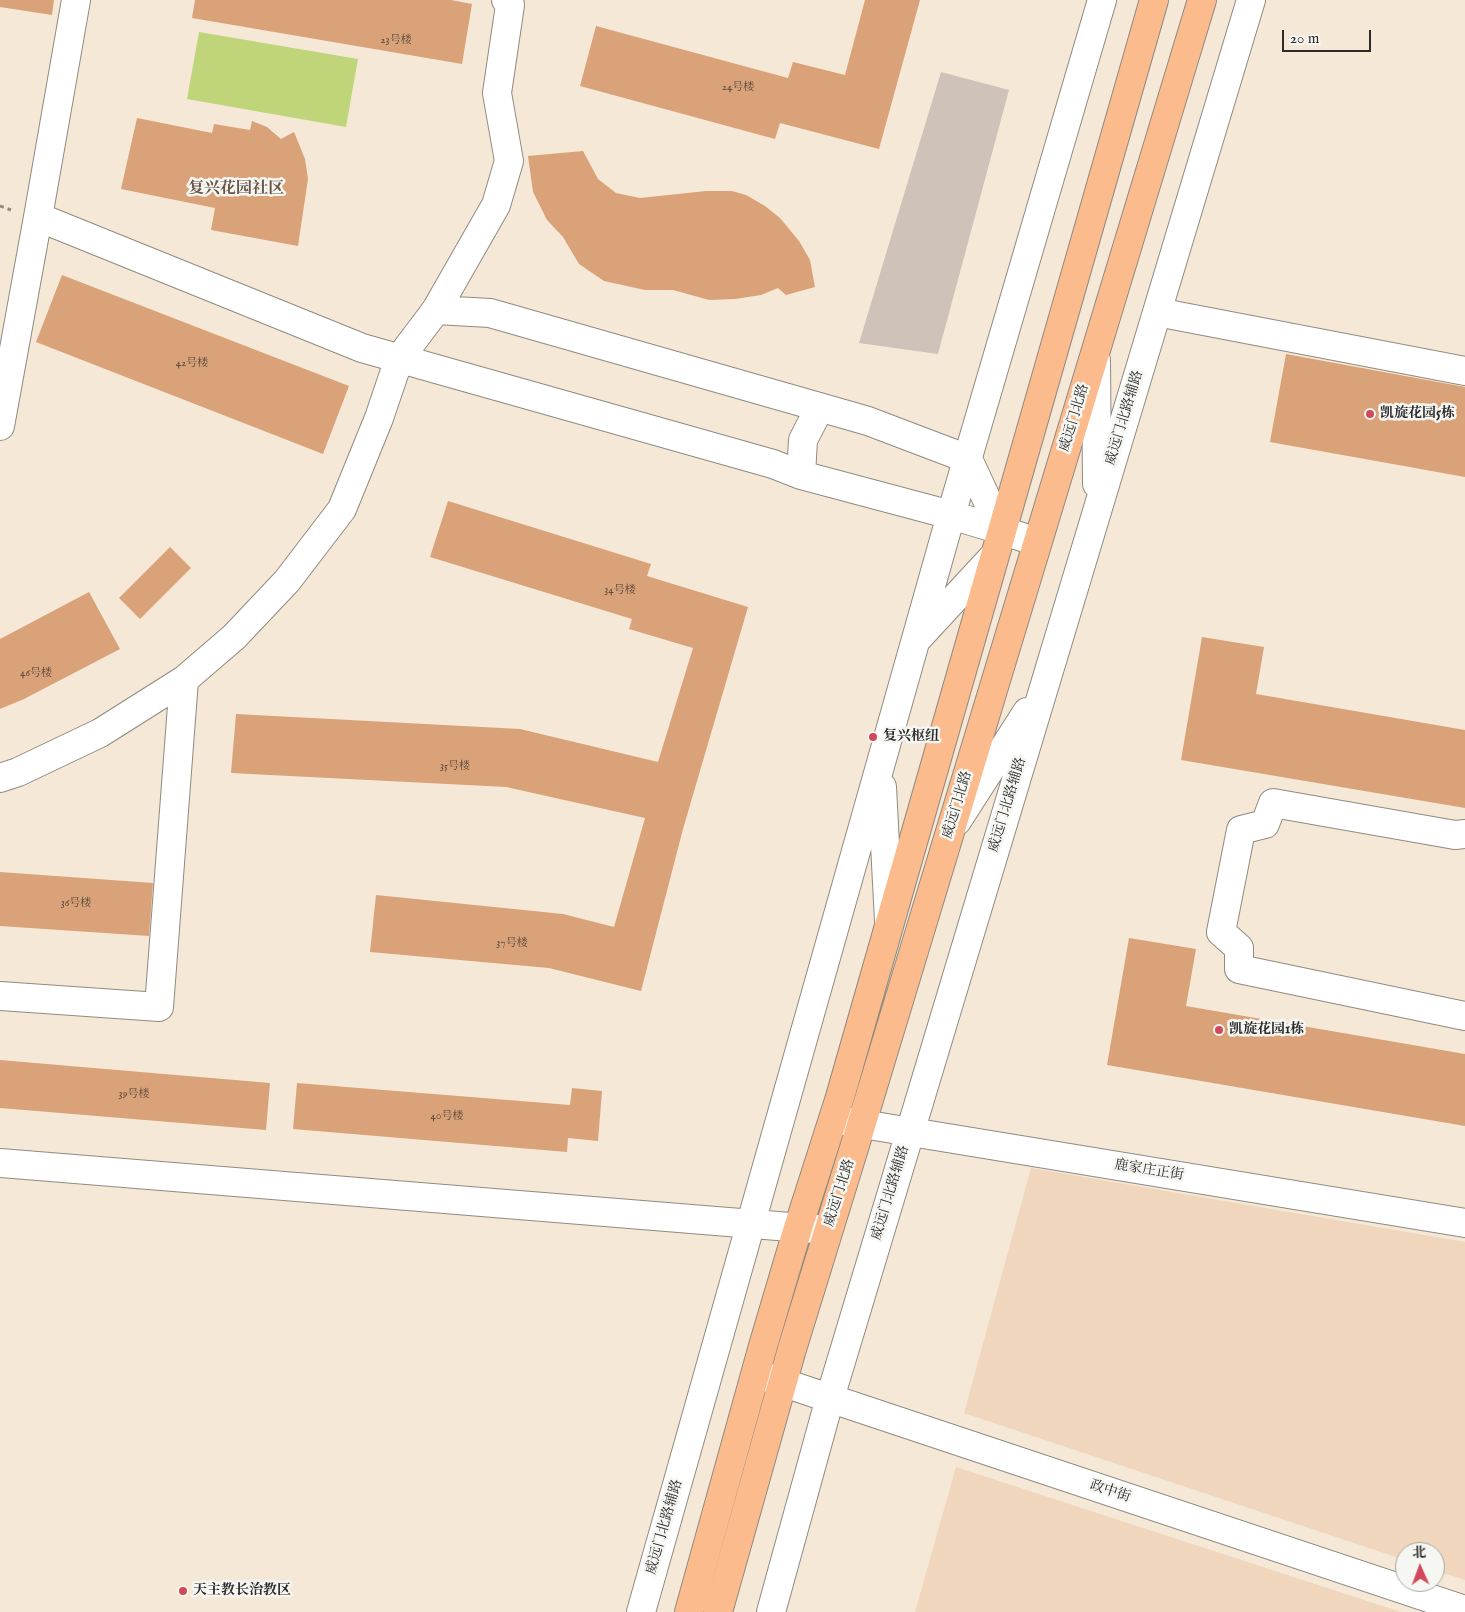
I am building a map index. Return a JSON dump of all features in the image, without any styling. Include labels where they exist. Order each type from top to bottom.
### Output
[{"type":"main road","points":[[689,1612],[798,1228],[833,1119],[889,925],[1154,0]]},
{"type":"main road","name":"威远门北路","points":[[718,1612],[782,1382],[827,1230],[862,1124],[1202,0]]},
{"type":"street","points":[[0,426],[76,0]]},
{"type":"street","points":[[0,778],[18,772],[100,733],[184,680],[234,637],[287,581],[342,509],[379,418],[400,358],[436,310],[496,205],[509,161],[497,93],[510,5],[506,0]]},
{"type":"street","name":"威远门北路辅路","points":[[641,1612],[951,515],[1102,0]]},
{"type":"street","name":"威远门北路辅路","points":[[771,1612],[830,1398],[1251,0]]},
{"type":"street","points":[[38,217],[362,348],[773,464],[801,475],[951,515],[1037,542]]},
{"type":"street","points":[[436,310],[490,313],[868,421],[968,459],[1001,530]]},
{"type":"street","points":[[1157,312],[1465,371]]},
{"type":"street","points":[[1096,351],[1097,511]]},
{"type":"street","points":[[801,475],[803,440],[820,407]]},
{"type":"street","points":[[915,642],[994,557]]},
{"type":"street","points":[[0,996],[159,1007],[184,680]]},
{"type":"street","points":[[950,833],[1045,683]]},
{"type":"street","points":[[881,765],[889,925]]},
{"type":"street","points":[[1465,834],[1455,835],[1273,803],[1265,824],[1241,830],[1221,932],[1239,948],[1239,969],[1465,1016]]},
{"type":"street","name":"鹿家庄正街","points":[[833,1119],[1465,1223]]},
{"type":"street","points":[[0,1163],[827,1230]]},
{"type":"street","name":"政中街","points":[[756,1374],[1465,1610]]},
{"type":"shaded area","points":[[941,72],[1009,90],[938,354],[859,343]]},
{"type":"shaded area","points":[[1031,1168],[1465,1242],[1465,1580],[1445,1573],[1445,1542],[1395,1542],[1395,1557],[964,1413]]},
{"type":"shaded area","points":[[956,1467],[1401,1612],[915,1612]]},
{"type":"green space","points":[[199,32],[358,59],[346,127],[187,99]]},
{"type":"building","points":[[0,0],[54,0],[52,15],[0,7]]},
{"type":"building","points":[[195,0],[451,0],[472,4],[462,64],[192,18]]},
{"type":"building","points":[[865,0],[920,0],[879,149],[780,123],[775,139],[580,86],[596,26],[788,78],[793,62],[845,75]]},
{"type":"building","points":[[137,118],[212,133],[214,124],[250,130],[252,121],[267,127],[281,139],[294,132],[305,159],[308,179],[298,246],[211,230],[215,208],[121,189]]},
{"type":"building","points":[[583,151],[598,179],[616,193],[640,198],[706,191],[732,191],[746,195],[765,206],[780,218],[799,241],[810,260],[815,287],[786,295],[778,288],[761,295],[709,300],[673,290],[645,290],[604,281],[579,264],[563,237],[547,220],[533,192],[528,156]]},
{"type":"building","points":[[62,275],[349,386],[323,454],[36,342]]},
{"type":"building","name":"凯旋花园5栋","points":[[1286,354],[1465,387],[1465,477],[1270,442]]},
{"type":"building","points":[[448,501],[651,564],[647,576],[748,607],[683,829],[641,991],[549,968],[370,952],[376,895],[563,914],[614,927],[645,818],[506,787],[231,773],[236,714],[520,729],[658,762],[693,648],[629,629],[632,619],[430,557]]},
{"type":"building","points":[[170,547],[191,568],[140,619],[119,598]]},
{"type":"building","points":[[89,592],[120,649],[24,699],[0,709],[0,639]]},
{"type":"building","points":[[1202,637],[1264,647],[1256,694],[1465,730],[1465,808],[1181,760]]},
{"type":"building","points":[[0,872],[153,883],[149,936],[0,926]]},
{"type":"building","name":"凯旋花园1栋","points":[[1129,938],[1196,949],[1186,1006],[1465,1054],[1465,1126],[1107,1065]]},
{"type":"building","points":[[0,1060],[270,1083],[266,1130],[0,1108]]},
{"type":"building","points":[[297,1083],[570,1105],[572,1088],[602,1091],[598,1141],[568,1138],[567,1152],[293,1129]]},
{"type":"place","name":"凯旋花园5栋","points":[[1370,414]]},
{"type":"place","name":"复兴枢纽","points":[[873,737]]},
{"type":"place","name":"凯旋花园1栋","points":[[1219,1030]]},
{"type":"place","name":"天主教长治教区","points":[[183,1591]]},
{"type":"district","name":"复兴花园社区","points":[[236,190]]}]
